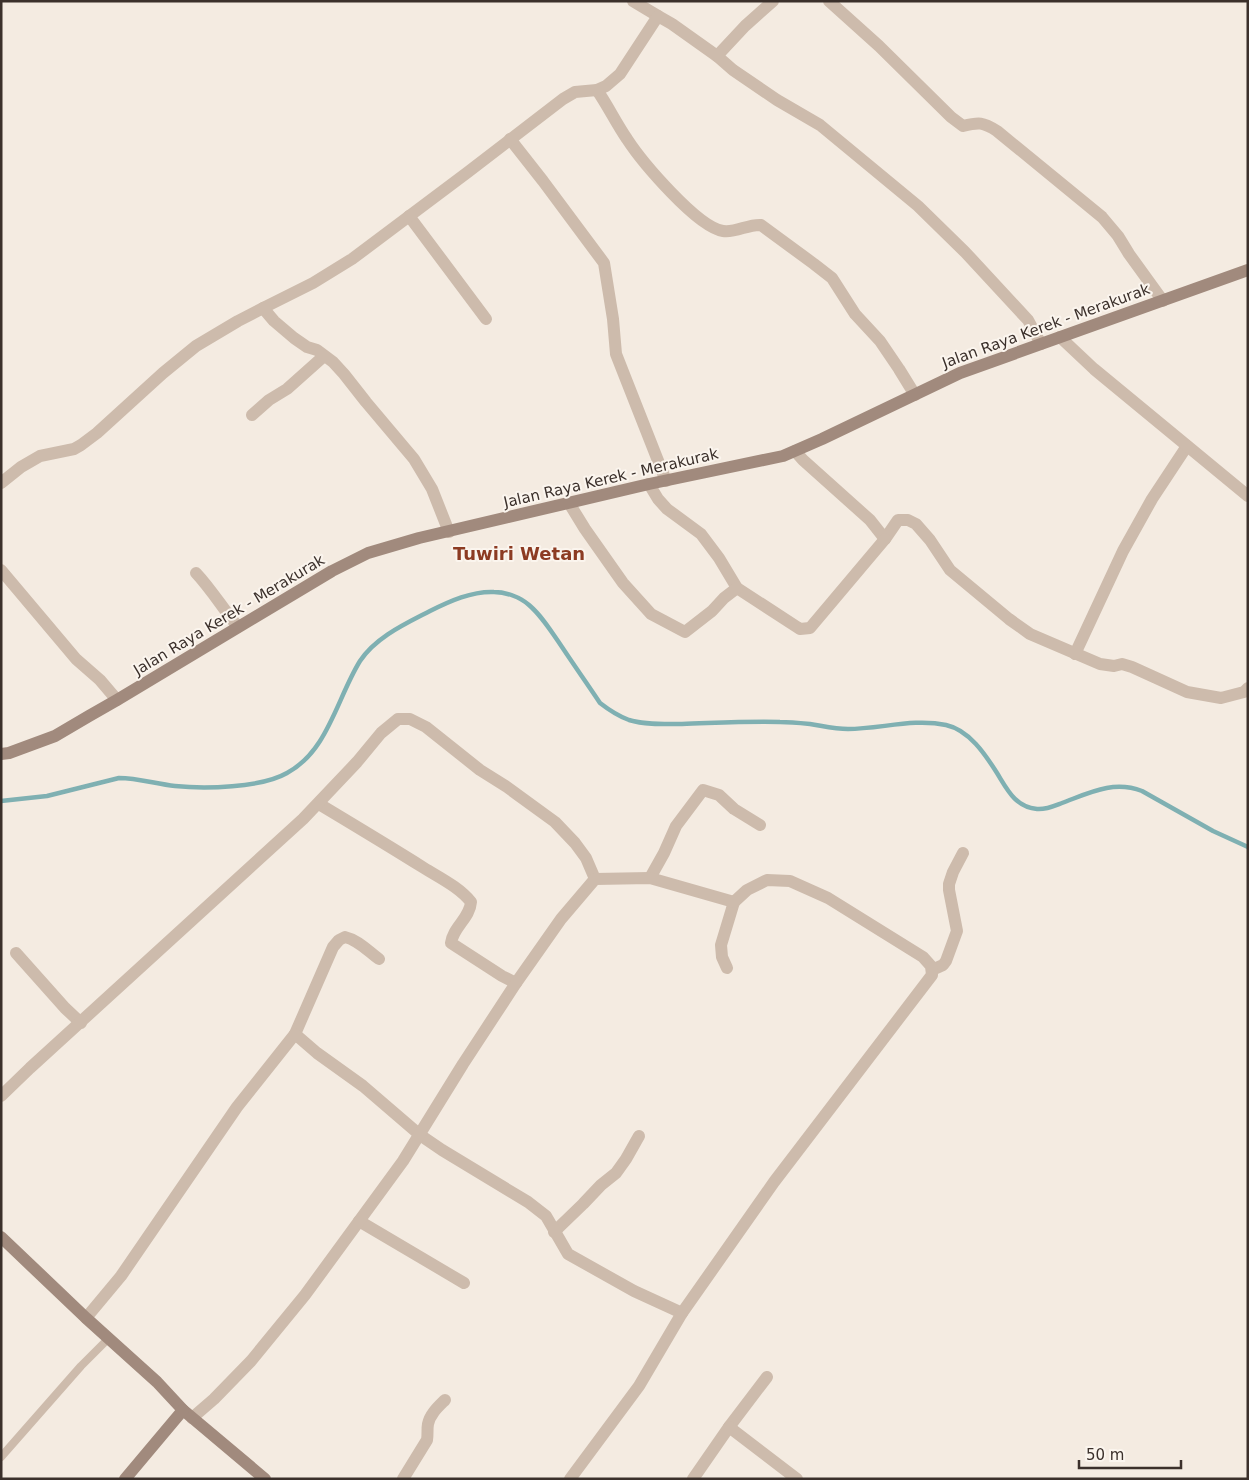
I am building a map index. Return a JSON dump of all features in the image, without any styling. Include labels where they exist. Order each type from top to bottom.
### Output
[{"type":"main road","name":"Jalan Raya Kerek - Merakurak","points":[[1,754],[9,754],[55,736],[117,700],[230,618],[368,553],[419,538],[649,484],[783,456],[822,440],[911,389],[1060,337],[1156,291],[1248,270]]},
{"type":"main road","points":[[1,1237],[157,1382],[188,1414],[265,1479]]},
{"type":"main road","points":[[125,1479],[188,1414]]},
{"type":"street","points":[[633,1],[672,24],[777,100],[820,125],[918,206],[965,252],[1028,320],[1041,344]]},
{"type":"street","points":[[717,56],[745,26],[773,1]]},
{"type":"street","points":[[829,1],[879,46],[951,117],[963,126],[981,123],[997,131],[1102,218],[1118,236],[1156,291]]},
{"type":"street","points":[[1,483],[21,467],[40,456],[74,449],[81,445],[196,346],[238,321],[313,283],[352,259],[563,98],[576,92],[597,90],[606,86],[620,74],[658,16]]},
{"type":"street","points":[[597,90],[627,140],[662,183],[705,223],[722,231],[741,230],[761,225],[832,278],[855,314],[880,341],[911,389]]},
{"type":"street","points":[[510,139],[604,263],[613,319],[616,354],[666,481]]},
{"type":"street","points":[[409,216],[486,319]]},
{"type":"street","points":[[263,308],[274,321],[294,338],[307,347],[317,350],[333,362],[344,374],[414,459],[432,489],[449,532]]},
{"type":"street","points":[[1060,337],[1094,369],[1248,496]]},
{"type":"street","points":[[252,415],[269,400],[287,389],[324,356]]},
{"type":"street","points":[[1074,654],[1123,551],[1152,499],[1187,446]]},
{"type":"street","points":[[796,450],[803,460],[870,520],[884,539]]},
{"type":"street","points":[[649,484],[667,509],[700,534],[719,558],[737,588],[800,629],[810,628],[898,520],[908,520],[916,524],[930,540],[950,570],[1030,634],[1100,664],[1114,666],[1122,664],[1187,692],[1221,698],[1244,692],[1248,688]]},
{"type":"street","points":[[569,503],[585,529],[629,589],[651,614],[685,632],[737,588]]},
{"type":"street","points":[[1,570],[76,659],[104,684],[117,700]]},
{"type":"street","points":[[196,573],[209,587],[230,618]]},
{"type":"street","points":[[1,1096],[303,819],[393,722],[398,719],[410,719],[426,727],[480,770],[555,822],[586,858],[595,879]]},
{"type":"street","points":[[650,878],[676,826],[703,790],[719,795],[734,809],[760,825]]},
{"type":"street","points":[[318,804],[467,896],[471,902],[470,909],[452,938],[452,943],[516,983]]},
{"type":"street","points":[[932,970],[943,965],[946,961],[957,931],[949,884],[962,853]]},
{"type":"street","points":[[188,1414],[214,1399],[251,1361],[305,1295],[403,1161],[516,983],[561,920],[595,879],[650,878],[734,902]]},
{"type":"street","points":[[570,1479],[639,1386],[682,1313],[774,1182],[932,975],[931,966],[923,957],[828,898],[790,880],[767,880],[747,890],[734,902],[721,945],[722,957],[726,968]]},
{"type":"street","points":[[86,1318],[121,1276],[237,1107],[295,1034],[333,947],[339,940],[345,937],[354,939],[379,959]]},
{"type":"street","points":[[16,953],[80,1023]]},
{"type":"street","points":[[295,1034],[362,1086],[420,1135],[528,1202],[546,1216],[568,1254],[634,1291],[682,1313]]},
{"type":"street","points":[[554,1232],[601,1185],[616,1173],[639,1136]]},
{"type":"street","points":[[359,1221],[464,1283]]},
{"type":"street","points":[[693,1479],[766,1377]]},
{"type":"street","points":[[402,1479],[427,1440],[427,1426],[431,1414],[444,1400]]},
{"type":"street","points":[[729,1427],[797,1479]]},
{"type":"lane","points":[[1,1457],[81,1366],[109,1338]]},
{"type":"waterway","points":[[1,801],[47,796],[119,778],[175,786],[201,787],[232,786],[263,782],[276,778],[301,763],[322,738],[360,661],[374,645],[401,626],[445,604],[469,595],[494,592],[517,597],[534,610],[548,626],[600,703],[614,713],[629,720],[662,724],[788,722],[848,729],[909,723],[946,725],[969,737],[987,758],[1012,796],[1029,808],[1046,808],[1111,787],[1131,788],[1142,791],[1213,831],[1248,847]]},
{"type":"district","name":"Tuwiri Wetan","points":[[519,553]]}]
